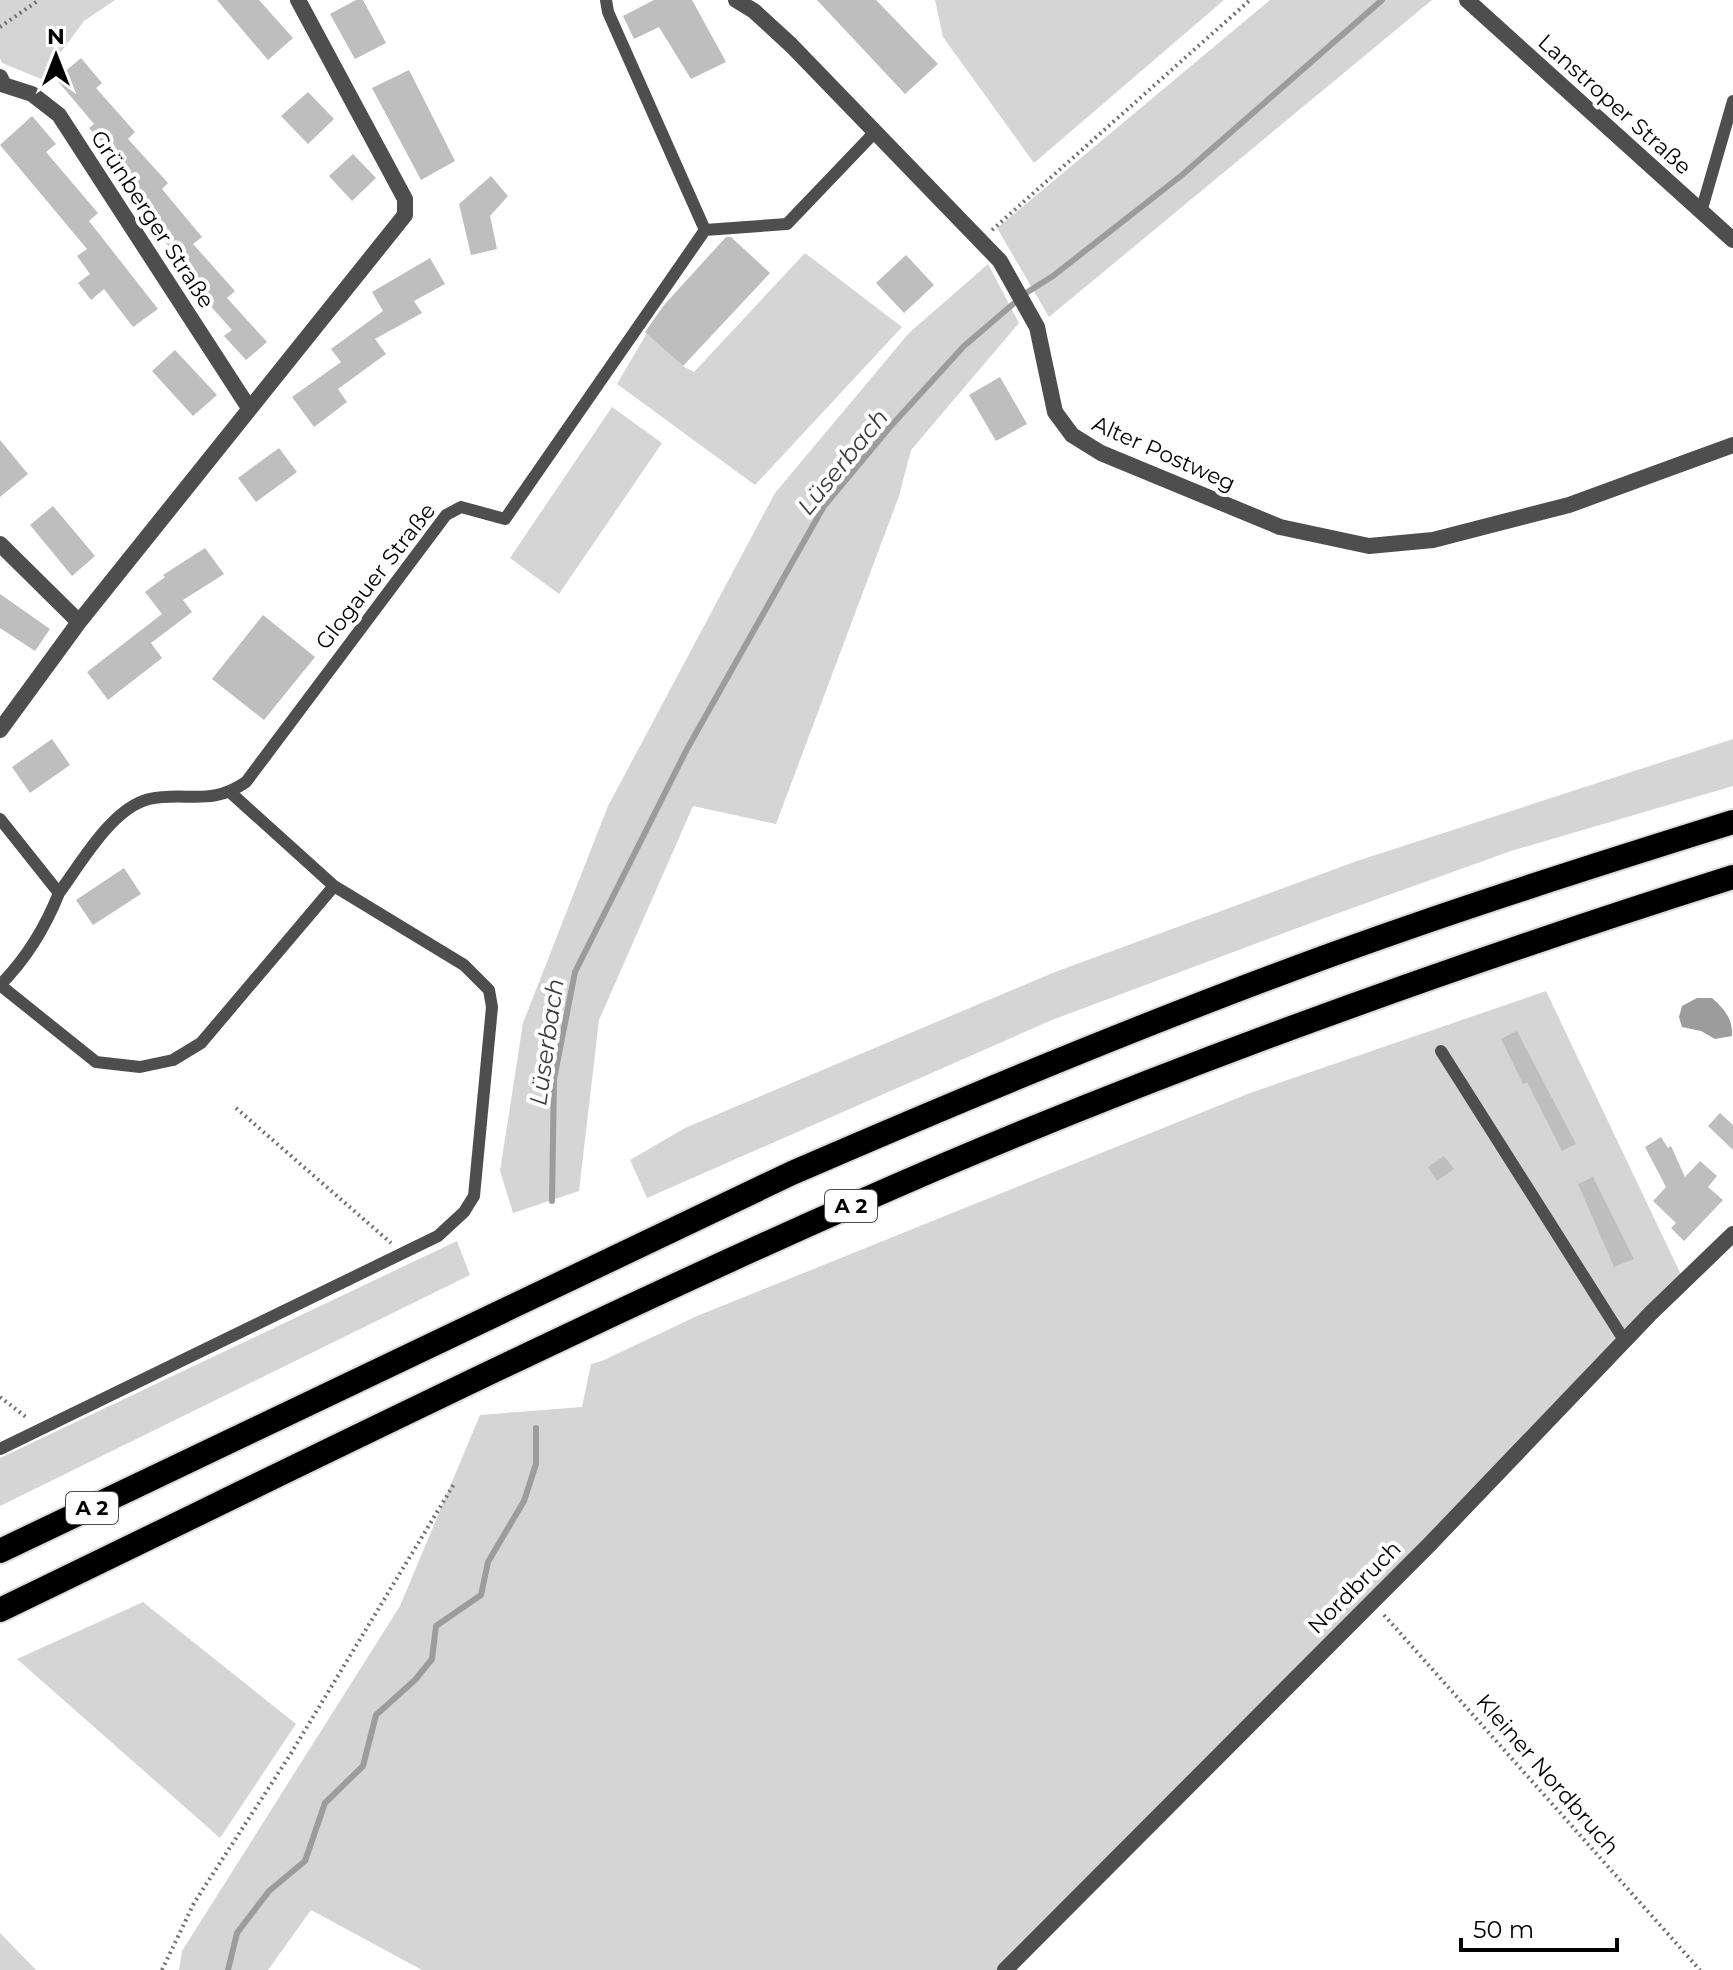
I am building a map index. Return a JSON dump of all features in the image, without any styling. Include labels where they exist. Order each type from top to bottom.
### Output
[{"type":"highway","name":"A 2","points":[[0,1551],[792,1173],[923,1116],[1276,975],[1512,893],[1733,822]]},
{"type":"highway","name":"A 2","points":[[0,1610],[666,1290],[955,1161],[1290,1027],[1523,944],[1733,877]]},
{"type":"street","points":[[0,730],[79,622],[405,215],[405,199],[298,0]]},
{"type":"street","name":"Alter Postweg","points":[[736,0],[754,11],[791,45],[1000,261],[1037,327],[1055,412],[1072,435],[1101,453],[1280,527],[1369,546],[1433,540],[1569,505],[1733,445]]},
{"type":"street","name":"Lanstroper Straße","points":[[1474,2],[1733,240]]},
{"type":"street","name":"Grünberger Straße","points":[[0,77],[4,85],[32,94],[59,115],[249,408]]},
{"type":"street","points":[[0,544],[79,622]]},
{"type":"street","name":"Nordbruch","points":[[1005,1970],[1371,1602],[1624,1340],[1733,1234]]},
{"type":"lane","points":[[606,0],[608,12],[705,230],[787,224],[875,132]]},
{"type":"lane","points":[[1701,212],[1733,101]]},
{"type":"lane","name":"Glogauer Straße","points":[[231,793],[246,782],[446,515],[461,507],[505,519],[705,230]]},
{"type":"lane","points":[[0,1449],[438,1236],[464,1212],[474,1196],[492,1007],[489,990],[464,965],[334,886],[231,793],[210,797],[148,799],[116,817],[59,893],[41,933],[20,964],[0,985],[96,1062],[140,1067],[173,1060],[201,1043],[334,886]]},
{"type":"lane","points":[[0,819],[59,893]]},
{"type":"lane","points":[[1441,1051],[1624,1340]]},
{"type":"path","points":[[0,27],[39,0]]},
{"type":"path","points":[[980,240],[1250,0]]},
{"type":"path","points":[[236,1108],[403,1253]]},
{"type":"path","points":[[0,1397],[41,1429]]},
{"type":"path","points":[[162,1970],[194,1903],[290,1755],[454,1484]]},
{"type":"path","name":"Kleiner Nordbruch","points":[[1371,1602],[1397,1627],[1700,1970]]},
{"type":"shaded area","points":[[0,0],[115,0],[84,21],[41,79],[2,63]]},
{"type":"shaded area","points":[[935,0],[1224,0],[1034,163],[943,37]]},
{"type":"shaded area","points":[[1270,0],[1432,0],[1049,317],[997,228]]},
{"type":"shaded area","points":[[805,253],[902,327],[755,485],[617,384],[647,333],[683,366],[694,372]]},
{"type":"shaded area","points":[[988,264],[1019,323],[911,450],[899,496],[776,824],[693,806],[599,1020],[579,1191],[513,1213],[500,1171],[523,1023],[608,806],[775,493],[909,333]]},
{"type":"shaded area","points":[[612,407],[662,443],[559,594],[510,558]]},
{"type":"shaded area","points":[[1733,739],[1733,786],[1511,851],[1052,1020],[647,1198],[630,1160],[685,1128],[1055,972],[1357,861]]},
{"type":"shaded area","points":[[1546,991],[1684,1281],[1005,1970],[422,1970],[311,1910],[268,1970],[179,1970],[182,1951],[400,1606],[480,1415],[582,1407],[591,1364],[697,1316],[1250,1093]]},
{"type":"shaded area","points":[[1697,998],[1712,998],[1720,1006],[1729,1019],[1732,1036],[1715,1039],[1701,1031],[1682,1027],[1679,1017],[1682,1006]]},
{"type":"shaded area","points":[[457,1241],[470,1275],[0,1506],[0,1458]]},
{"type":"shaded area","points":[[143,1602],[296,1724],[220,1838],[17,1659]]},
{"type":"shaded area","points":[[0,1933],[36,1970],[0,1970]]},
{"type":"building","points":[[217,0],[259,0],[293,38],[268,60]]},
{"type":"building","points":[[356,0],[363,0],[386,43],[355,59],[330,14]]},
{"type":"building","points":[[654,0],[692,0],[726,62],[691,79],[659,27],[634,39],[623,16]]},
{"type":"building","points":[[817,0],[876,0],[938,64],[905,94]]},
{"type":"building","points":[[81,58],[102,83],[96,88],[135,132],[128,139],[168,183],[162,189],[202,237],[193,244],[235,291],[227,298],[267,342],[246,360],[224,336],[232,330],[191,284],[196,279],[157,232],[164,226],[123,181],[130,174],[89,128],[94,124],[56,79]]},
{"type":"building","points":[[409,70],[455,161],[421,180],[372,88]]},
{"type":"building","points":[[308,92],[334,119],[308,144],[281,116]]},
{"type":"building","points":[[32,116],[56,144],[46,152],[98,213],[89,221],[158,309],[133,327],[104,289],[91,300],[78,283],[90,274],[77,256],[87,249],[0,145]]},
{"type":"building","points":[[353,154],[376,178],[352,201],[329,176]]},
{"type":"building","points":[[491,176],[508,196],[490,216],[497,249],[471,255],[459,204]]},
{"type":"building","points":[[726,237],[731,237],[770,273],[683,366],[645,332],[664,305]]},
{"type":"building","points":[[906,255],[934,285],[904,313],[876,283]]},
{"type":"building","points":[[430,258],[445,284],[414,301],[422,313],[375,339],[386,354],[338,389],[347,402],[314,427],[292,397],[341,362],[331,349],[383,311],[372,292]]},
{"type":"building","points":[[175,350],[217,395],[193,416],[152,371]]},
{"type":"building","points":[[1000,377],[1027,424],[996,441],[969,395]]},
{"type":"building","points":[[0,440],[28,474],[0,497]]},
{"type":"building","points":[[279,448],[297,472],[256,502],[238,478]]},
{"type":"building","points":[[53,506],[95,556],[72,576],[30,525]]},
{"type":"building","points":[[205,548],[224,574],[183,600],[192,612],[151,643],[162,658],[108,700],[87,672],[162,614],[145,592],[165,577],[163,575]]},
{"type":"building","points":[[0,594],[50,629],[35,651],[0,628]]},
{"type":"building","points":[[263,615],[315,657],[264,720],[212,679]]},
{"type":"building","points":[[52,739],[70,765],[30,793],[12,767]]},
{"type":"building","points":[[124,868],[141,894],[93,925],[76,900]]},
{"type":"building","points":[[1517,1031],[1576,1144],[1562,1151],[1501,1039]]},
{"type":"building","points":[[1720,1113],[1733,1125],[1733,1150],[1708,1126]]},
{"type":"building","points":[[1661,1137],[1668,1148],[1671,1146],[1685,1177],[1700,1161],[1717,1176],[1708,1187],[1723,1200],[1684,1241],[1671,1228],[1676,1223],[1653,1201],[1666,1187],[1645,1147]]},
{"type":"building","points":[[1444,1156],[1454,1169],[1437,1181],[1428,1167]]},
{"type":"building","points":[[1593,1177],[1634,1259],[1614,1267],[1578,1184]]},
{"type":"waterway","name":"Lüserbach","points":[[552,1201],[554,1079],[575,972],[687,749],[824,506],[964,346],[1026,293],[1053,276],[1182,175],[1382,0]]},
{"type":"waterway","name":"Lüserbach","points":[[228,1970],[237,1933],[269,1891],[305,1861],[325,1803],[363,1766],[376,1715],[415,1680],[432,1659],[436,1626],[481,1595],[488,1562],[524,1501],[536,1464],[536,1428]]}]
